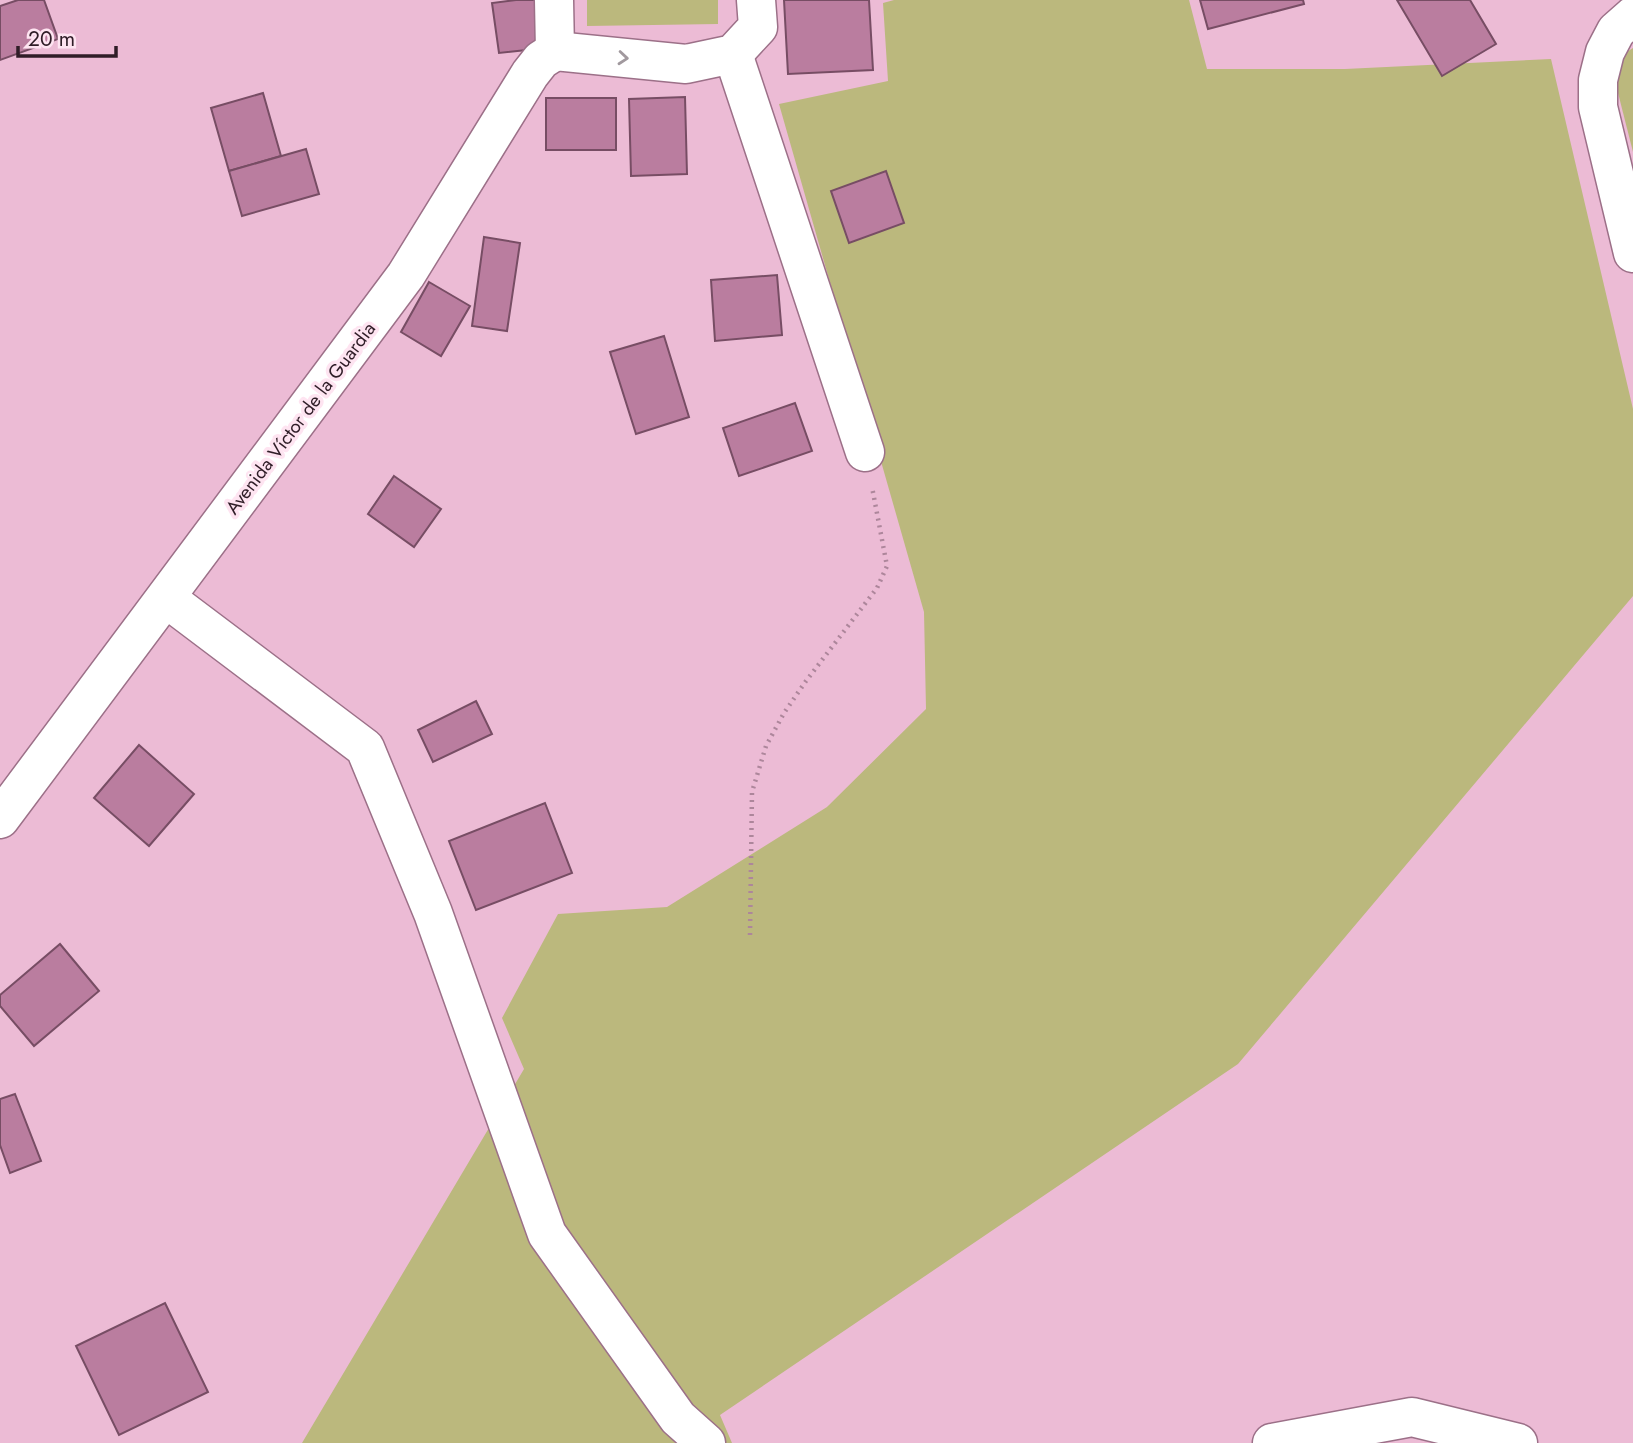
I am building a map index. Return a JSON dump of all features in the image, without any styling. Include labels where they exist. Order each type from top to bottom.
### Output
[{"type":"street","points":[[554,0],[555,51],[687,64],[733,54],[758,27],[755,0]]},
{"type":"street","points":[[1633,16],[1616,31],[1605,52],[1598,80],[1598,107],[1633,253]]},
{"type":"street","name":"Avenida Víctor de la Guardia","points":[[0,819],[406,275],[530,74],[541,60],[555,51]]},
{"type":"street","points":[[733,54],[865,452]]},
{"type":"street","points":[[166,598],[365,748],[433,913],[547,1234],[678,1418],[706,1443]]},
{"type":"street","points":[[1272,1443],[1412,1417],[1518,1443]]},
{"type":"path","points":[[750,935],[752,792],[766,746],[806,681],[870,598],[887,566],[865,452]]},
{"type":"shaded area","points":[[587,0],[718,0],[718,24],[587,26]]},
{"type":"shaded area","points":[[894,0],[1189,0],[1207,69],[1345,69],[1551,59],[1633,409],[1633,596],[1238,1064],[720,1415],[732,1443],[302,1443],[524,1069],[502,1018],[558,914],[667,907],[827,807],[926,709],[924,612],[779,104],[888,81],[883,3]]},
{"type":"shaded area","points":[[1633,48],[1633,152],[1617,89],[1622,55]]},
{"type":"building","points":[[18,0],[44,0],[58,39],[0,60],[0,6]]},
{"type":"building","points":[[539,0],[545,48],[499,53],[492,3]]},
{"type":"building","points":[[784,0],[869,0],[873,70],[788,74]]},
{"type":"building","points":[[1200,0],[1303,0],[1304,4],[1208,29]]},
{"type":"building","points":[[1397,0],[1470,0],[1496,44],[1442,76]]},
{"type":"building","points":[[263,93],[281,156],[229,171],[211,108]]},
{"type":"building","points":[[685,97],[687,174],[631,176],[629,99]]},
{"type":"building","points":[[546,98],[616,98],[616,150],[546,150]]},
{"type":"building","points":[[306,149],[319,194],[242,216],[229,171]]},
{"type":"building","points":[[886,171],[904,223],[849,243],[831,191]]},
{"type":"building","points":[[484,237],[520,243],[507,331],[472,326]]},
{"type":"building","points":[[777,275],[782,335],[715,341],[711,280]]},
{"type":"building","points":[[429,282],[470,306],[441,356],[401,332]]},
{"type":"building","points":[[664,336],[689,417],[636,434],[610,352]]},
{"type":"building","points":[[795,403],[812,451],[739,476],[723,428]]},
{"type":"building","points":[[394,476],[441,509],[414,547],[368,514]]},
{"type":"building","points":[[476,701],[492,734],[433,762],[418,730]]},
{"type":"building","points":[[139,745],[194,794],[149,846],[94,798]]},
{"type":"building","points":[[545,803],[572,873],[476,910],[449,841]]},
{"type":"building","points":[[60,944],[99,991],[34,1046],[0,1006],[0,995]]},
{"type":"building","points":[[15,1094],[41,1161],[10,1173],[0,1145],[0,1099]]},
{"type":"building","points":[[165,1303],[208,1392],[119,1435],[76,1346]]}]
